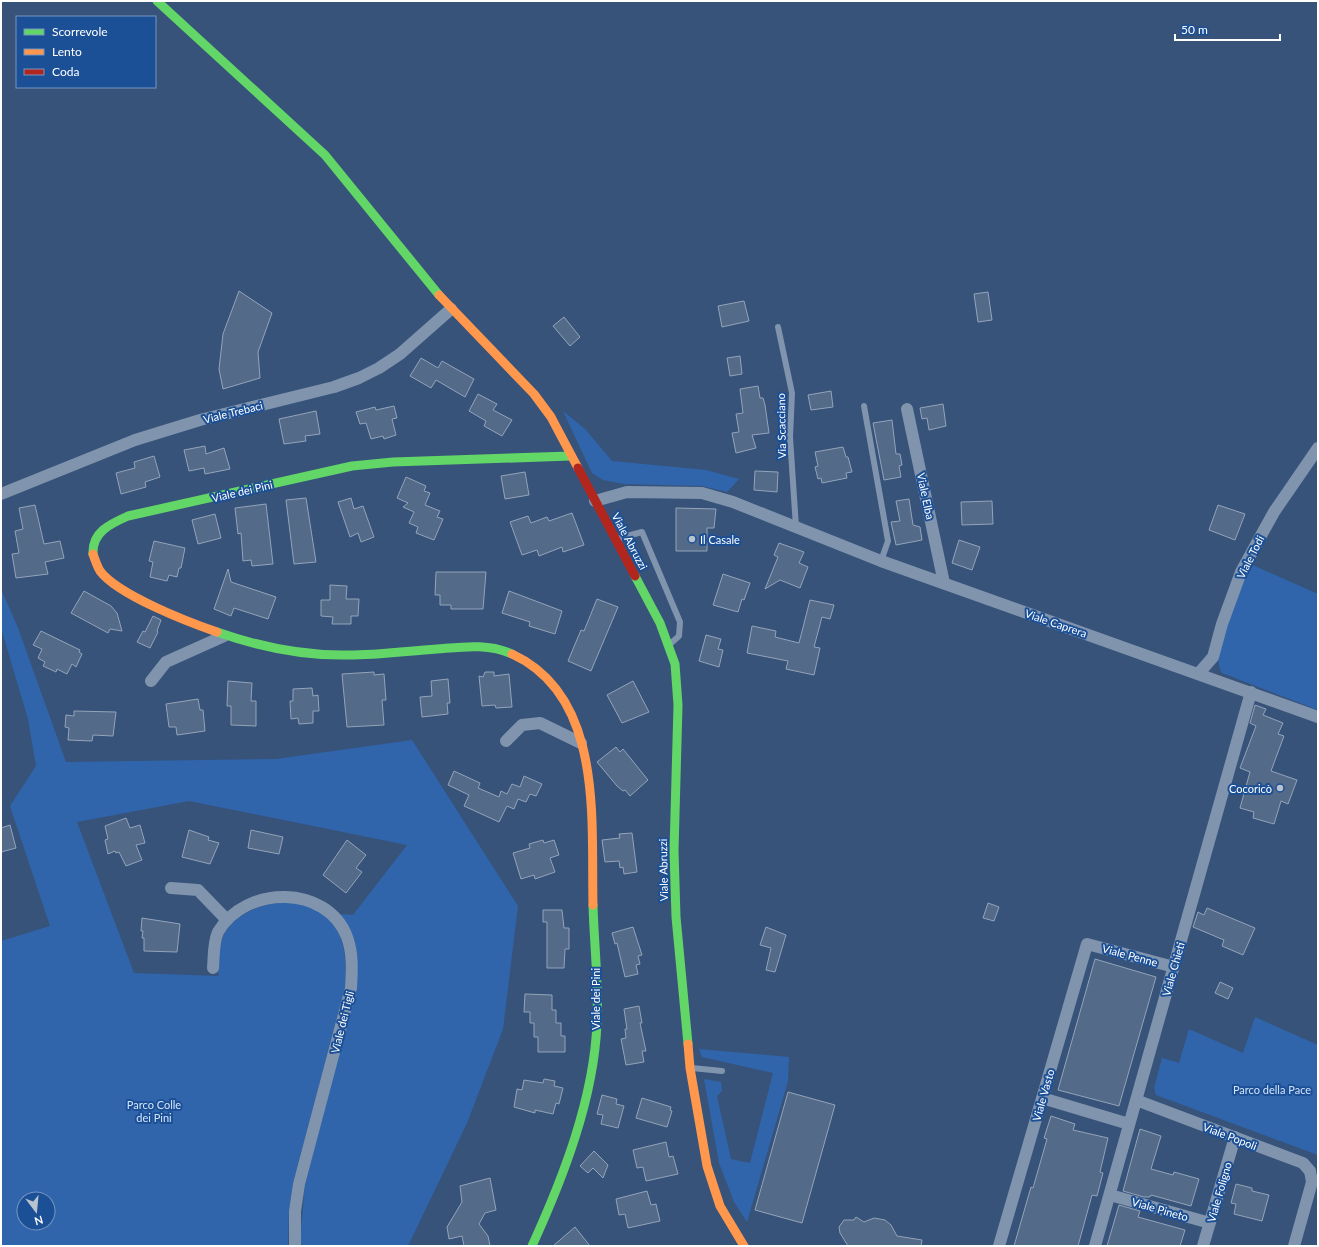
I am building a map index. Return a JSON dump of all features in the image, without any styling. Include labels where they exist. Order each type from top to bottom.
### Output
[{"type":"street","name":"Viale Abruzzi","points":[[157,1],[325,155],[451,309],[534,394],[551,417],[660,624],[675,664],[678,705],[674,851],[676,918],[690,1068],[707,1166],[720,1206],[742,1245]]},
{"type":"street","name":"Viale Trebaci","points":[[1,494],[135,440],[200,420],[334,387],[358,378],[379,368],[400,354],[451,309]]},
{"type":"street","name":"Viale Elba","points":[[908,409],[944,583]]},
{"type":"street","name":"Viale Todi","points":[[1199,673],[1213,657],[1222,624],[1242,572],[1274,512],[1318,448]]},
{"type":"street","name":"Viale dei Pini","points":[[532,1246],[553,1203],[574,1144],[594,1056],[597,1022],[591,817],[581,743],[574,715],[561,693],[545,676],[528,663],[500,649],[473,646],[334,655],[303,654],[224,636],[164,611],[127,592],[107,578],[96,565],[93,549],[95,536],[108,524],[128,516],[352,466],[393,462],[571,456]]},
{"type":"street","name":"Viale Caprera","points":[[595,501],[627,492],[702,493],[735,498],[796,527],[881,561],[1199,673],[1318,717]]},
{"type":"street","points":[[150,681],[166,662],[224,636]]},
{"type":"street","name":"Viale Chieti","points":[[1095,1246],[1251,692]]},
{"type":"street","points":[[506,742],[522,725],[540,723],[581,743]]},
{"type":"street","points":[[171,888],[198,890],[227,920]]},
{"type":"street","name":"Viale dei Tigli","points":[[213,968],[214,949],[217,934],[227,920],[242,908],[264,899],[289,896],[317,903],[336,917],[347,937],[352,959],[351,988],[299,1184],[295,1211],[295,1246]]},
{"type":"street","name":"Viale Penne","points":[[1087,944],[1174,967]]},
{"type":"street","name":"Viale Vasto","points":[[999,1246],[1087,944]]},
{"type":"street","points":[[1042,1098],[1130,1124]]},
{"type":"street","name":"Viale Popoli","points":[[1136,1100],[1302,1163],[1310,1171],[1312,1182],[1294,1246]]},
{"type":"street","name":"Viale Foligno","points":[[1203,1246],[1235,1137]]},
{"type":"street","name":"Viale Pineto","points":[[1110,1194],[1210,1223]]},
{"type":"lane","name":"Via Scacciano","points":[[778,327],[792,393],[790,437],[796,527]]},
{"type":"lane","points":[[864,406],[888,541],[881,561]]},
{"type":"lane","points":[[615,539],[642,532],[680,622],[679,636],[668,646]]},
{"type":"lane","points":[[690,1068],[722,1071]]},
{"type":"green space","points":[[563,411],[585,429],[612,461],[706,470],[739,479],[727,492],[702,486],[624,484],[603,480],[592,473]]},
{"type":"green space","points":[[1248,563],[1318,594],[1318,710],[1222,673],[1220,670],[1218,661],[1220,649]]},
{"type":"green space","name":"Parco Colle dei Pini","points":[[1,589],[18,628],[66,762],[276,759],[412,740],[518,906],[503,1029],[467,1123],[408,1246],[302,1246],[300,1240],[305,1185],[356,989],[357,967],[355,950],[350,933],[340,914],[353,915],[407,845],[189,801],[77,822],[134,973],[218,976],[220,946],[223,937],[234,922],[251,910],[261,906],[281,903],[307,906],[326,917],[340,935],[344,952],[345,987],[293,1183],[289,1210],[288,1246],[1,1246],[1,941],[50,926],[10,806],[36,766],[28,719],[1,628]]},
{"type":"green space","name":"Parco della Pace","points":[[1255,1017],[1318,1045],[1318,1155],[1156,1095],[1154,1088],[1162,1058],[1179,1063],[1189,1029],[1243,1053]]},
{"type":"green space","points":[[699,1049],[789,1057],[788,1081],[747,1222],[734,1202],[719,1163],[704,1079],[721,1082],[722,1091],[717,1096],[731,1159],[750,1163],[773,1073],[702,1057]]},
{"type":"building","points":[[239,291],[272,313],[258,352],[260,378],[223,389],[219,369],[223,334]]},
{"type":"building","points":[[988,292],[992,320],[978,322],[974,294]]},
{"type":"building","points":[[744,301],[749,321],[722,327],[718,306]]},
{"type":"building","points":[[564,317],[580,337],[570,346],[553,326]]},
{"type":"building","points":[[740,356],[742,374],[730,376],[727,358]]},
{"type":"building","points":[[421,358],[438,368],[442,361],[474,379],[465,397],[436,380],[431,388],[410,376]]},
{"type":"building","points":[[758,386],[760,398],[763,398],[765,405],[769,433],[752,435],[756,448],[736,453],[732,433],[739,432],[736,414],[743,413],[740,389]]},
{"type":"building","points":[[831,391],[833,407],[811,410],[808,395]]},
{"type":"building","points":[[478,394],[497,404],[493,410],[512,420],[502,436],[484,426],[486,421],[469,411]]},
{"type":"building","points":[[943,404],[946,426],[929,430],[927,418],[922,419],[920,408]]},
{"type":"building","points":[[394,406],[397,418],[392,419],[396,435],[384,439],[383,436],[371,439],[366,423],[360,424],[356,412],[375,407],[376,410]]},
{"type":"building","points":[[316,411],[320,434],[305,436],[306,441],[284,444],[279,419]]},
{"type":"building","points":[[892,420],[896,454],[900,454],[902,465],[899,466],[901,477],[884,480],[873,423]]},
{"type":"building","points":[[205,446],[206,454],[224,448],[230,469],[205,474],[204,468],[189,471],[184,450]]},
{"type":"building","points":[[843,447],[846,457],[848,457],[852,472],[846,473],[847,478],[822,483],[821,478],[818,479],[815,467],[818,466],[815,452]]},
{"type":"building","points":[[154,456],[160,477],[145,482],[146,487],[121,494],[116,473],[135,468],[134,462]]},
{"type":"building","points":[[755,471],[778,472],[777,492],[754,490]]},
{"type":"building","points":[[525,472],[529,495],[505,499],[501,476]]},
{"type":"building","points":[[406,477],[426,486],[424,491],[430,493],[425,505],[440,511],[437,517],[443,519],[434,540],[416,533],[418,527],[409,523],[414,512],[403,507],[408,503],[397,498]]},
{"type":"building","points":[[306,498],[316,562],[294,564],[286,500]]},
{"type":"building","points":[[351,498],[354,509],[363,506],[374,537],[361,542],[358,533],[350,537],[338,502]]},
{"type":"building","points":[[909,499],[913,525],[920,527],[922,540],[896,545],[891,522],[900,521],[896,501]]},
{"type":"building","points":[[992,501],[993,524],[962,525],[961,502]]},
{"type":"building","points":[[266,504],[273,564],[252,566],[251,560],[243,561],[241,533],[238,534],[235,508]]},
{"type":"building","points":[[35,505],[44,544],[60,541],[64,558],[45,562],[48,574],[16,578],[12,554],[19,553],[15,531],[23,529],[19,508]]},
{"type":"building","points":[[1218,505],[1245,514],[1235,540],[1209,530]]},
{"type":"building","name":"Il Casale","points":[[676,508],[716,509],[714,528],[707,528],[707,551],[676,551]]},
{"type":"building","points":[[572,513],[584,545],[563,552],[562,547],[539,556],[537,550],[522,555],[510,522],[528,516],[531,523],[547,517],[549,521]]},
{"type":"building","points":[[215,514],[221,538],[198,544],[192,520]]},
{"type":"building","points":[[959,540],[980,547],[972,570],[952,563]]},
{"type":"building","points":[[154,541],[185,548],[181,568],[179,568],[177,577],[169,575],[167,581],[150,577],[153,562],[149,561]]},
{"type":"building","points":[[779,543],[804,552],[799,563],[808,567],[800,588],[780,580],[765,589],[778,557],[774,555]]},
{"type":"building","points":[[228,569],[231,582],[276,597],[268,619],[234,608],[231,616],[214,609]]},
{"type":"building","points":[[436,572],[486,572],[483,609],[451,609],[451,605],[440,605],[440,595],[435,595]]},
{"type":"building","points":[[723,574],[750,583],[744,600],[742,599],[738,612],[713,605]]},
{"type":"building","points":[[330,585],[347,586],[346,599],[359,599],[358,616],[351,616],[351,624],[332,624],[333,617],[321,616],[321,600],[330,600]]},
{"type":"building","points":[[84,591],[111,606],[117,613],[122,631],[110,629],[108,633],[71,613]]},
{"type":"building","points":[[509,591],[562,611],[555,634],[529,626],[530,622],[502,613]]},
{"type":"building","points":[[597,599],[618,607],[591,671],[568,661],[581,630],[584,631]]},
{"type":"building","points":[[810,600],[834,605],[830,619],[822,617],[814,647],[820,648],[814,675],[786,669],[788,661],[747,653],[752,626],[776,631],[775,637],[799,643]]},
{"type":"building","points":[[153,616],[161,620],[157,631],[158,632],[150,648],[137,642],[143,631],[145,632]]},
{"type":"building","points":[[41,631],[80,650],[79,652],[82,654],[76,667],[72,664],[67,674],[57,669],[56,672],[43,666],[45,662],[38,658],[42,649],[33,645]]},
{"type":"building","points":[[706,635],[721,639],[718,649],[723,650],[719,667],[699,661]]},
{"type":"building","points":[[374,672],[374,675],[384,674],[386,700],[382,700],[384,725],[347,727],[342,674]]},
{"type":"building","points":[[485,672],[494,672],[494,676],[509,674],[512,707],[496,708],[495,705],[482,706],[479,676],[483,677]]},
{"type":"building","points":[[448,679],[450,703],[447,703],[448,714],[422,717],[420,697],[432,696],[431,681]]},
{"type":"building","points":[[228,681],[252,683],[251,701],[256,701],[256,726],[231,725],[231,706],[227,706]]},
{"type":"building","points":[[633,681],[649,712],[622,723],[607,695]]},
{"type":"building","points":[[312,688],[313,696],[318,695],[319,711],[313,711],[313,723],[299,724],[298,718],[291,719],[290,701],[293,701],[293,689]]},
{"type":"building","points":[[198,699],[200,710],[203,710],[205,731],[177,735],[176,727],[169,727],[166,704]]},
{"type":"building","points":[[1255,705],[1266,709],[1263,715],[1283,723],[1278,734],[1284,736],[1271,771],[1297,780],[1288,804],[1281,801],[1274,824],[1253,818],[1254,812],[1240,808],[1250,772],[1240,768],[1256,726],[1250,723]]},
{"type":"building","points":[[74,711],[116,712],[113,736],[93,735],[92,741],[68,740],[69,728],[65,727],[66,715],[74,716]]},
{"type":"building","points":[[616,747],[620,752],[623,749],[648,780],[630,796],[625,790],[623,791],[617,786],[597,762]]},
{"type":"building","points":[[454,771],[480,783],[478,788],[499,797],[501,791],[507,794],[512,784],[520,787],[524,776],[542,784],[536,796],[530,794],[526,802],[518,799],[514,809],[507,806],[499,822],[464,806],[469,795],[448,785]]},
{"type":"building","points":[[126,818],[130,828],[140,825],[145,843],[136,845],[142,860],[126,866],[119,852],[116,853],[115,851],[108,854],[105,840],[108,839],[105,826]]},
{"type":"building","points":[[10,825],[16,848],[1,852],[1,828]]},
{"type":"building","points":[[189,830],[209,837],[208,840],[219,843],[210,864],[182,857]]},
{"type":"building","points":[[251,830],[283,837],[279,854],[248,848]]},
{"type":"building","points":[[632,833],[637,872],[624,874],[623,867],[620,868],[619,861],[605,862],[602,840],[620,838],[619,834]]},
{"type":"building","points":[[347,840],[366,855],[356,868],[362,872],[346,893],[323,875]]},
{"type":"building","points":[[543,840],[544,843],[554,840],[559,855],[550,858],[555,872],[535,879],[534,875],[521,879],[513,853],[530,848],[529,844]]},
{"type":"building","points":[[988,903],[999,907],[994,921],[983,918]]},
{"type":"building","points":[[1207,908],[1255,928],[1243,955],[1222,946],[1224,940],[1193,927],[1198,912],[1204,915]]},
{"type":"building","points":[[543,910],[562,910],[564,928],[569,928],[569,949],[565,949],[564,968],[547,968],[547,922],[543,922]]},
{"type":"building","points":[[142,918],[180,924],[177,952],[144,951],[144,938],[142,938],[143,931],[141,931]]},
{"type":"building","points":[[633,927],[642,955],[638,956],[640,964],[636,965],[638,974],[625,977],[617,943],[615,944],[612,933]]},
{"type":"building","points":[[766,927],[786,935],[775,972],[766,970],[771,948],[760,945]]},
{"type":"building","points":[[1095,959],[1156,977],[1119,1106],[1058,1090]]},
{"type":"building","points":[[1220,982],[1233,988],[1228,999],[1215,993]]},
{"type":"building","points":[[525,994],[552,995],[552,1010],[556,1010],[556,1023],[561,1023],[561,1036],[565,1036],[565,1052],[538,1052],[538,1037],[534,1037],[534,1023],[530,1023],[530,1012],[524,1012]]},
{"type":"building","points":[[639,1006],[642,1023],[640,1023],[646,1051],[642,1051],[644,1062],[626,1065],[621,1039],[626,1038],[625,1029],[627,1029],[624,1009]]},
{"type":"building","points":[[544,1079],[555,1081],[554,1086],[563,1088],[559,1104],[556,1103],[553,1114],[535,1110],[535,1113],[514,1107],[517,1089],[522,1090],[524,1080],[543,1083]]},
{"type":"building","points":[[788,1092],[835,1105],[802,1223],[755,1210]]},
{"type":"building","points":[[602,1095],[617,1099],[616,1104],[624,1106],[618,1128],[601,1124],[603,1115],[597,1114]]},
{"type":"building","points":[[642,1098],[671,1107],[670,1110],[672,1111],[667,1127],[636,1118]]},
{"type":"building","points":[[1051,1116],[1075,1124],[1073,1130],[1108,1138],[1100,1172],[1103,1173],[1097,1196],[1092,1195],[1078,1246],[1014,1246],[1047,1139],[1044,1138]]},
{"type":"building","points":[[1140,1129],[1161,1136],[1151,1169],[1173,1175],[1174,1172],[1199,1179],[1191,1206],[1151,1195],[1150,1197],[1144,1197],[1123,1191]]},
{"type":"building","points":[[666,1142],[669,1157],[673,1156],[678,1174],[646,1181],[643,1167],[637,1168],[633,1150]]},
{"type":"building","points":[[594,1151],[608,1165],[603,1178],[593,1168],[588,1173],[580,1166]]},
{"type":"building","points":[[490,1178],[496,1210],[485,1213],[479,1224],[488,1236],[490,1246],[464,1246],[462,1236],[449,1239],[447,1227],[462,1202],[460,1186]]},
{"type":"building","points":[[1236,1184],[1252,1188],[1252,1191],[1269,1195],[1262,1221],[1234,1214],[1236,1204],[1231,1203]]},
{"type":"building","points":[[647,1191],[651,1205],[656,1204],[660,1221],[628,1228],[625,1214],[619,1215],[616,1199]]},
{"type":"building","points":[[1119,1205],[1140,1211],[1138,1217],[1185,1230],[1180,1246],[1107,1246]]},
{"type":"building","points":[[856,1217],[864,1222],[874,1218],[885,1220],[891,1225],[897,1236],[922,1240],[921,1246],[848,1246],[840,1233],[839,1227],[844,1220],[854,1220]]},
{"type":"building","points":[[575,1227],[590,1246],[553,1246]]},
{"type":"traffic: fast","points":[[157,1],[325,155],[439,295]]},
{"type":"traffic: fast","points":[[93,554],[93,546],[99,534],[115,522],[128,516],[352,466],[393,462],[571,456]]},
{"type":"traffic: fast","points":[[635,576],[660,623],[675,664],[678,705],[674,851],[676,917],[688,1044]]},
{"type":"traffic: fast","points":[[217,632],[282,650],[315,654],[370,654],[456,647],[494,648],[512,654]]},
{"type":"traffic: fast","points":[[532,1246],[555,1193],[575,1138],[590,1080],[595,1052],[597,1023],[597,979],[593,905]]},
{"type":"traffic: slow","points":[[439,295],[534,394],[551,417],[578,468]]},
{"type":"traffic: slow","points":[[93,554],[100,571],[109,580],[122,589],[154,607],[217,632]]},
{"type":"traffic: slow","points":[[512,654],[542,673],[563,699],[578,729],[586,763],[591,799],[593,905]]},
{"type":"traffic: slow","points":[[688,1044],[690,1068],[707,1166],[720,1206],[744,1246]]},
{"type":"traffic: jam","points":[[578,468],[635,576]]},
{"type":"place","name":"Il Casale","points":[[692,539]]},
{"type":"place","name":"Cocoricò","points":[[1280,788]]}]
